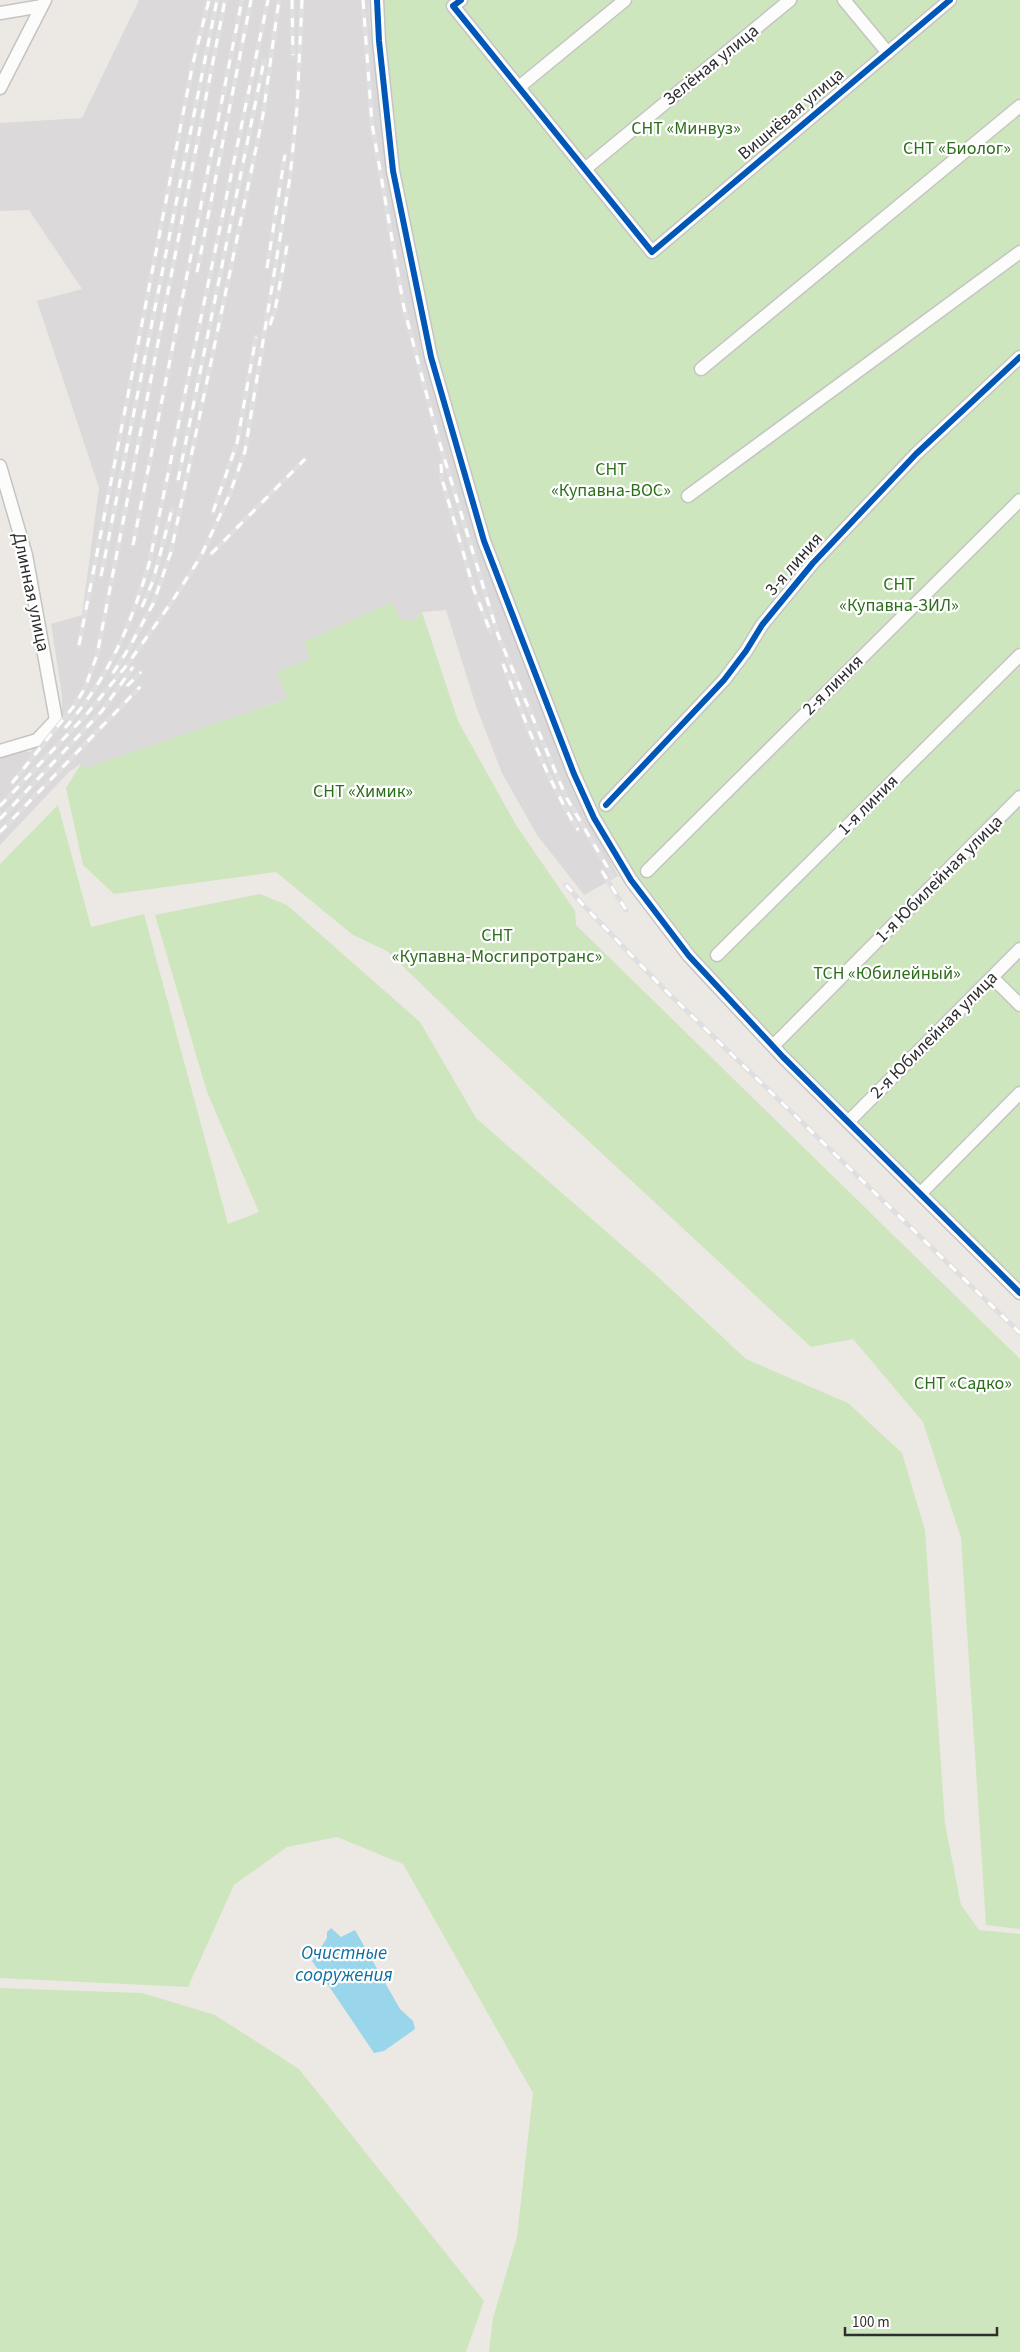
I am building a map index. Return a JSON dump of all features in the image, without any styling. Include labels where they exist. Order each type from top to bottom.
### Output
[{"type":"street","points":[[377,0],[379,41],[395,181],[432,357],[484,541],[574,774],[594,818],[630,880],[689,956],[773,1046],[1020,1294]]},
{"type":"street","points":[[518,87],[625,0]]},
{"type":"street","name":"Зелёная улица","points":[[585,169],[790,0]]},
{"type":"street","points":[[844,0],[888,52]]},
{"type":"street","name":"Вишнёвая улица","points":[[585,169],[652,252],[950,0]]},
{"type":"street","points":[[0,13],[44,3]]},
{"type":"street","points":[[0,88],[44,3]]},
{"type":"street","points":[[457,3],[518,87],[585,169]]},
{"type":"street","points":[[701,369],[1020,106]]},
{"type":"street","points":[[688,496],[1020,252]]},
{"type":"street","name":"3-я линия","points":[[606,806],[724,680],[746,651],[762,625],[813,563],[916,454],[1020,357]]},
{"type":"street","name":"Длинная улица","points":[[0,466],[26,555],[56,720],[37,740],[0,751]]},
{"type":"street","name":"2-я линия","points":[[647,871],[1020,500]]},
{"type":"street","name":"1-я линия","points":[[717,955],[1020,655]]},
{"type":"street","name":"1-я Юбилейная улица","points":[[773,1046],[1020,798]]},
{"type":"street","name":"2-я Юбилейная улица","points":[[848,1122],[1020,949]]},
{"type":"street","points":[[992,977],[1020,1005]]},
{"type":"street","points":[[920,1194],[1020,1093]]},
{"type":"shaded area","points":[[139,0],[369,0],[370,25],[405,270],[475,527],[568,777],[618,876],[584,895],[537,835],[502,773],[476,706],[446,610],[422,612],[417,615],[418,619],[310,659],[287,699],[83,769],[80,764],[68,773],[0,845],[0,754],[21,748],[23,751],[30,752],[50,732],[62,708],[62,695],[51,624],[82,615],[99,488],[37,301],[82,289],[29,210],[0,211],[0,123],[82,118]]},
{"type":"green space","points":[[377,0],[1020,0],[1020,1293],[689,956],[594,818],[484,541],[431,357],[393,171]]},
{"type":"green space","points":[[392,602],[401,620],[408,618],[409,622],[418,619],[417,615],[422,612],[458,721],[516,825],[575,911],[576,925],[1020,1359],[1020,1929],[986,1925],[961,1538],[923,1422],[853,1339],[811,1347],[474,1035],[387,951],[353,935],[276,872],[114,894],[83,865],[66,788],[81,764],[83,769],[287,699],[277,672],[310,659],[304,642]]},
{"type":"green space","points":[[58,805],[91,927],[144,914],[228,1224],[259,1212],[207,1092],[155,915],[260,894],[287,905],[420,1022],[476,1118],[656,1275],[746,1359],[848,1403],[902,1453],[925,1530],[945,1824],[961,1905],[979,1930],[1020,1934],[1020,2352],[489,2352],[493,2318],[517,2237],[533,2093],[403,1864],[337,1837],[287,1847],[234,1885],[188,1987],[0,1978],[0,864]]},
{"type":"green space","points":[[0,1988],[142,1993],[215,2015],[299,2069],[484,2301],[466,2352],[0,2352]]},
{"type":"water","name":"Очистные сооружения","points":[[331,1928],[341,1937],[355,1930],[400,2009],[413,2021],[415,2029],[384,2051],[374,2053],[312,1961],[327,1938],[327,1932]]},
{"type":"railway","points":[[79,645],[193,63],[209,0]]},
{"type":"railway","points":[[101,576],[217,0]]},
{"type":"railway","points":[[12,783],[74,706],[85,688],[97,655],[225,0]]},
{"type":"railway","points":[[133,545],[242,0]]},
{"type":"railway","points":[[197,272],[251,0]]},
{"type":"railway","points":[[65,728],[94,690],[116,651],[134,609],[149,564],[268,0]]},
{"type":"railway","points":[[113,673],[153,604],[171,552],[263,115],[279,0]]},
{"type":"railway","points":[[292,0],[293,55]]},
{"type":"railway","points":[[0,806],[86,715],[127,665],[171,603],[201,556],[229,496],[245,451],[290,177],[297,108],[302,0]]},
{"type":"railway","points":[[363,0],[372,124],[404,308],[437,434],[498,635],[566,797],[612,875]]},
{"type":"railway","points":[[178,480],[264,61]]},
{"type":"railway","points":[[267,268],[285,155]]},
{"type":"railway","points":[[270,325],[275,310],[287,246]]},
{"type":"railway","points":[[213,512],[237,443],[256,337]]},
{"type":"railway","points":[[211,554],[305,459]]},
{"type":"railway","points":[[441,464],[442,479],[474,590],[491,633]]},
{"type":"railway","points":[[142,607],[153,581],[172,509]]},
{"type":"railway","points":[[503,664],[546,769],[578,830]]},
{"type":"railway","points":[[0,819],[102,711],[133,667]]},
{"type":"railway","points":[[127,686],[141,672]]},
{"type":"railway","points":[[0,832],[140,687]]},
{"type":"railway","points":[[602,871],[626,910]]},
{"type":"railway","points":[[566,885],[661,986],[1020,1333]]},
{"type":"cycle path","points":[[377,0],[379,41],[393,171],[431,357],[484,541],[574,774],[594,818],[631,880],[689,956],[783,1057],[1020,1293]]},
{"type":"cycle path","points":[[461,0],[453,6],[652,252],[950,0]]},
{"type":"cycle path","points":[[606,805],[724,680],[746,651],[762,625],[813,563],[916,454],[1020,357]]},
{"type":"park label","name":"СНТ «Минвуз»","points":[[686,128]]},
{"type":"park label","name":"СНТ «Биолог»","points":[[957,148]]},
{"type":"park label","name":"СНТ «Купавна-ВОС»","points":[[611,479]]},
{"type":"park label","name":"СНТ «Купавна-ЗИЛ»","points":[[899,594]]},
{"type":"park label","name":"СНТ «Химик»","points":[[363,791]]},
{"type":"park label","name":"СНТ «Купавна-Мосгипротранс»","points":[[497,945]]},
{"type":"park label","name":"ТСН «Юбилейный»","points":[[887,973]]},
{"type":"park label","name":"СНТ «Садко»","points":[[963,1383]]}]
